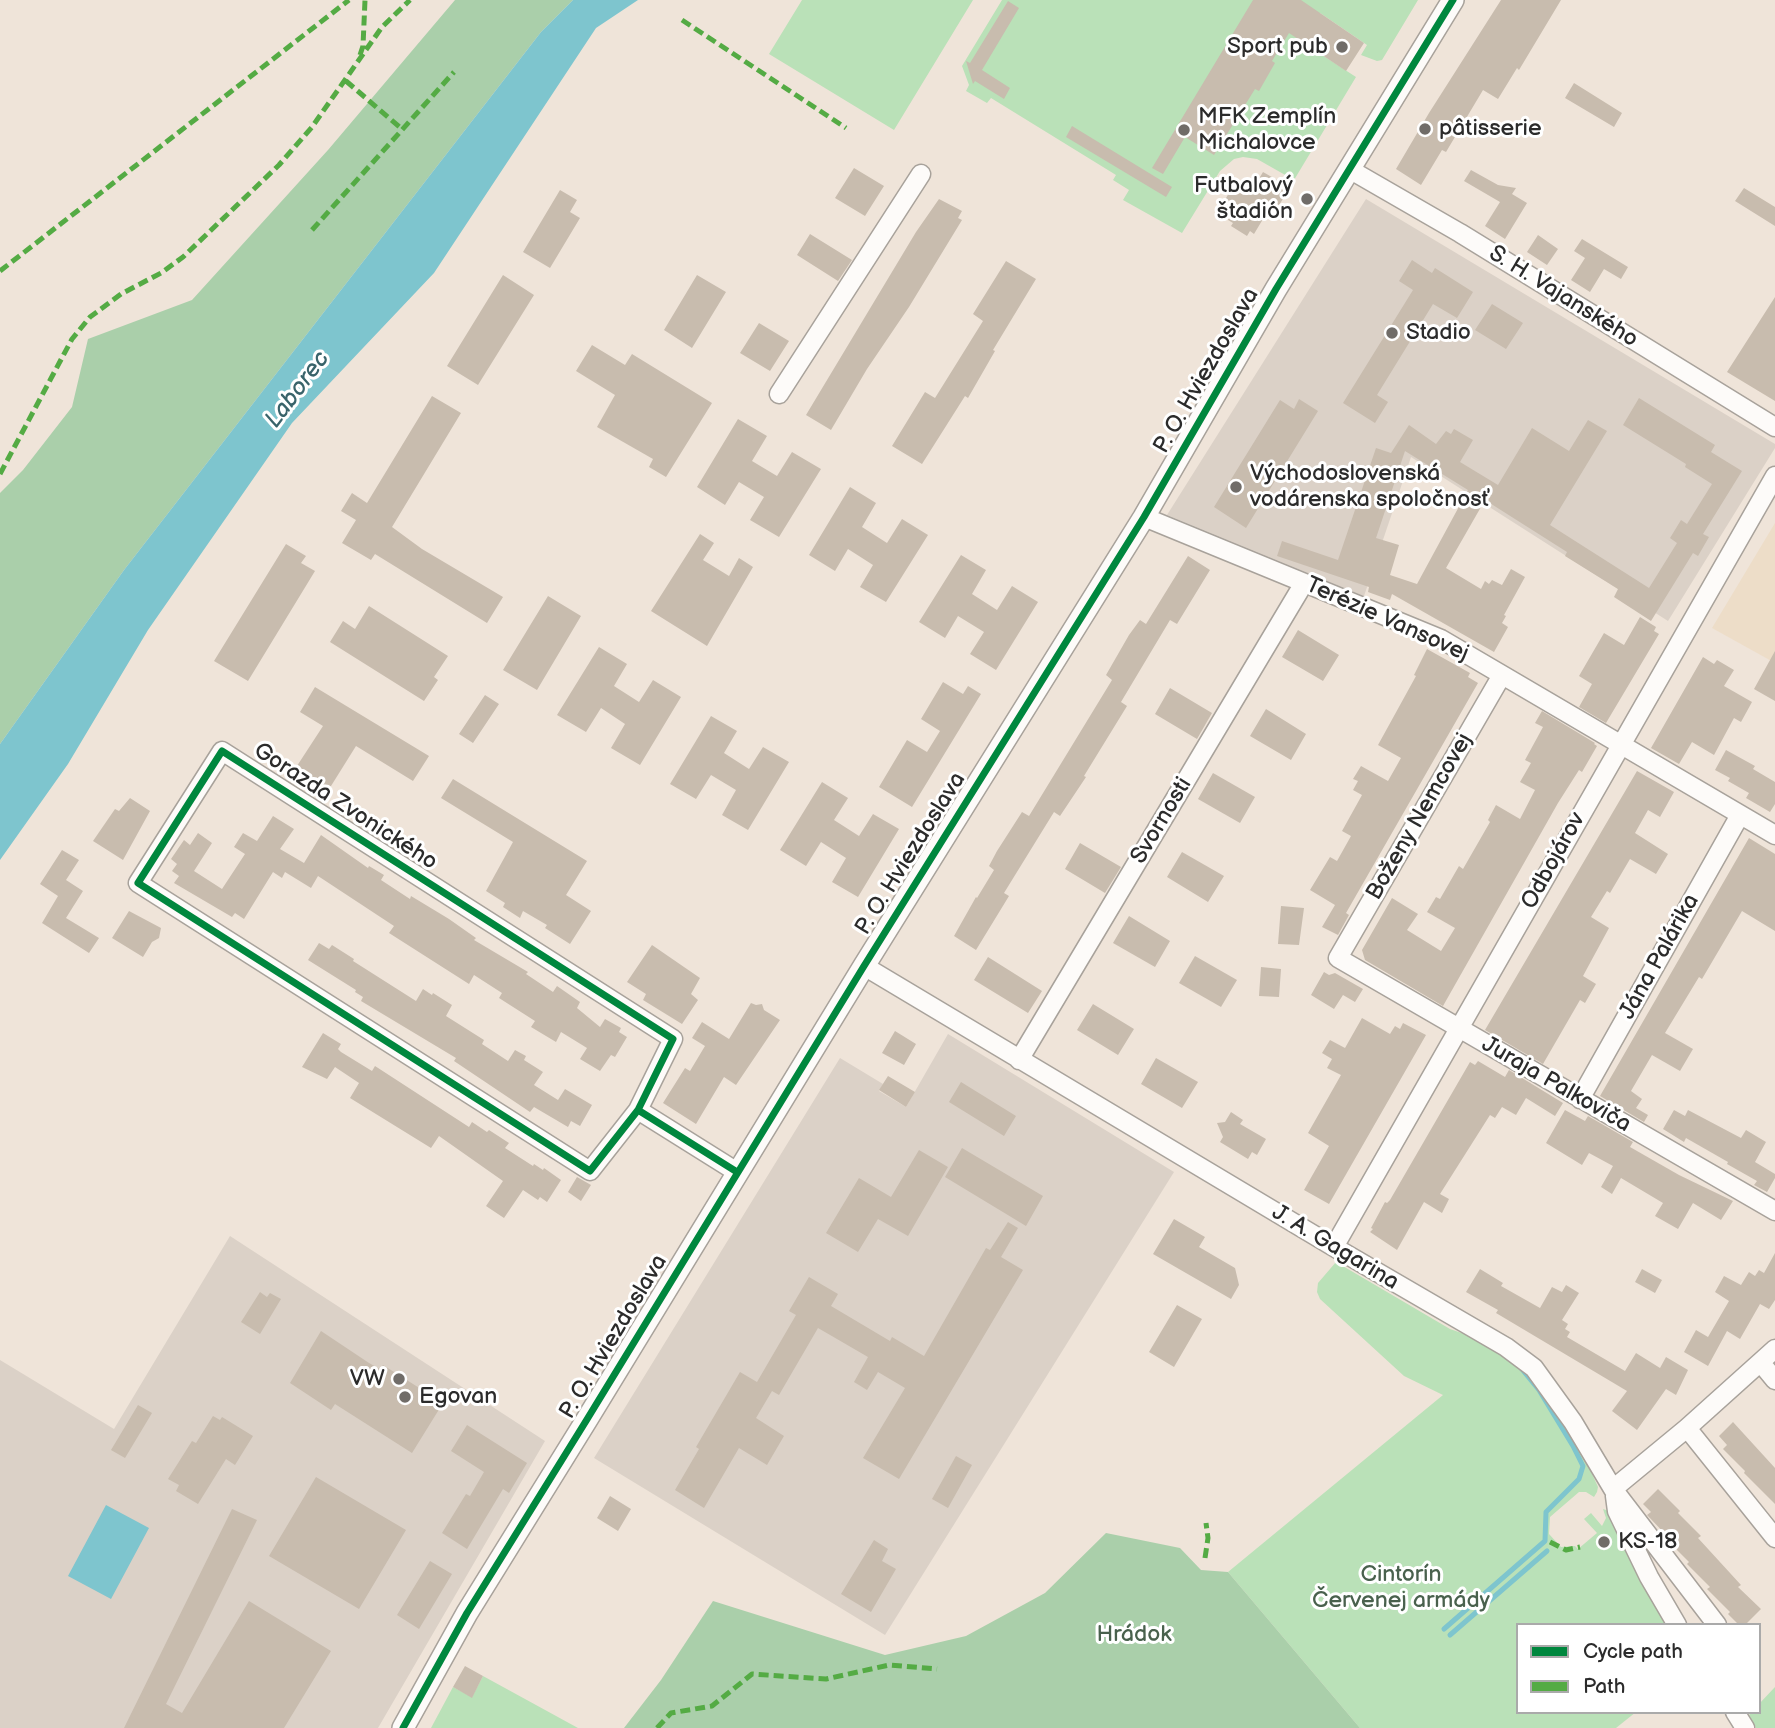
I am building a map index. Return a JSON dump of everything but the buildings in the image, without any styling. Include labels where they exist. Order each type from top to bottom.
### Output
[{"type":"street","name":"P. O. Hviezdoslava","points":[[403,1728],[467,1613],[864,966],[1144,517],[1276,289],[1452,0]]},
{"type":"street","name":"S. H. Vajanského","points":[[1349,169],[1469,239],[1775,427]]},
{"type":"street","points":[[779,394],[921,174]]},
{"type":"street","name":"Odbojárov","points":[[1334,1247],[1775,475]]},
{"type":"street","name":"Terézie Vansovej","points":[[1144,517],[1441,639],[1775,835]]},
{"type":"street","name":"Svornosti","points":[[1019,1060],[1304,583]]},
{"type":"street","name":"Boženy Nemcovej","points":[[1338,958],[1502,675]]},
{"type":"street","name":"Gorazda Zvonického","points":[[222,751],[673,1039],[638,1110],[590,1171],[138,883],[222,751]]},
{"type":"street","name":"Jána Palárika","points":[[1580,1099],[1740,815]]},
{"type":"street","name":"Juraja Palkoviča","points":[[1338,958],[1775,1211]]},
{"type":"street","name":"J. A. Gagarina","points":[[864,966],[1506,1347],[1534,1368],[1573,1422],[1613,1489],[1715,1623]]},
{"type":"street","points":[[638,1110],[737,1172]]},
{"type":"street","points":[[1676,1623],[1649,1577],[1617,1511],[1613,1489],[1687,1428],[1775,1349]]},
{"type":"street","points":[[1761,1363],[1775,1380]]},
{"type":"street","points":[[1687,1428],[1775,1538]]},
{"type":"shaded area","points":[[1366,199],[1775,444],[1668,621],[1411,457],[1364,596],[1167,515]]},
{"type":"shaded area","points":[[1775,523],[1775,663],[1712,628]]},
{"type":"shaded area","points":[[948,1034],[1174,1172],[885,1635],[594,1458],[840,1058],[883,1084],[879,1091],[906,1107]]},
{"type":"shaded area","points":[[230,1236],[545,1441],[378,1728],[0,1728],[0,1360],[114,1429]]},
{"type":"green space","points":[[455,0],[573,0],[541,32],[124,570],[0,744],[0,493],[23,470],[72,407],[88,339],[192,300],[328,150]]},
{"type":"green space","points":[[802,0],[973,0],[894,130],[769,54]]},
{"type":"green space","name":"MFK Zemplín Michalovce","points":[[1002,0],[1418,0],[1382,60],[1377,61],[1361,55],[1367,45],[1320,13],[1302,42],[1356,77],[1294,180],[1257,159],[1234,159],[1220,171],[1182,233],[1123,200],[1129,190],[1113,180],[1116,175],[991,98],[987,103],[966,91],[969,85],[962,66]]},
{"type":"green space","name":"Cintorín Červenej armády","points":[[1336,1262],[1450,1329],[1479,1339],[1534,1380],[1580,1447],[1598,1487],[1597,1492],[1594,1497],[1586,1492],[1579,1492],[1550,1517],[1549,1534],[1561,1547],[1575,1546],[1578,1549],[1597,1533],[1584,1519],[1591,1513],[1602,1526],[1606,1518],[1603,1509],[1609,1511],[1670,1623],[1516,1623],[1516,1714],[1634,1714],[1616,1728],[1360,1728],[1228,1572],[1443,1395],[1404,1376],[1320,1299],[1317,1292],[1318,1283]]},
{"type":"green space","name":"Hrádok","points":[[1106,1533],[1180,1548],[1201,1570],[1228,1572],[1360,1728],[624,1728],[661,1680],[713,1601],[885,1655],[966,1636],[1045,1593]]},
{"type":"green space","points":[[483,1676],[578,1728],[431,1728],[453,1687],[472,1697]]},
{"type":"green space","points":[[1775,1687],[1775,1728],[1756,1728],[1749,1715],[1761,1714],[1761,1702]]},
{"type":"water","name":"Laborec","points":[[573,0],[638,0],[596,28],[434,273],[292,423],[148,630],[68,764],[0,860],[0,744],[124,570],[541,32]]},
{"type":"water","points":[[106,1505],[149,1528],[111,1599],[68,1576]]},
{"type":"waterway","points":[[1444,1629],[1545,1541],[1546,1512],[1579,1479],[1583,1466],[1539,1390],[1521,1368]]},
{"type":"waterway","points":[[1450,1635],[1547,1551]]},
{"type":"marked path","points":[[0,271],[349,0]]},
{"type":"marked path","points":[[360,55],[363,46],[365,0]]},
{"type":"marked path","points":[[0,474],[72,339],[90,317],[121,294],[161,273],[183,257],[279,165],[312,127],[382,27],[410,0]]},
{"type":"marked path","points":[[682,20],[846,128]]},
{"type":"marked path","points":[[312,230],[454,72]]},
{"type":"marked path","points":[[346,81],[402,129]]},
{"type":"marked path","points":[[1205,1558],[1208,1538],[1206,1523]]},
{"type":"marked path","points":[[1550,1542],[1566,1550],[1580,1547]]},
{"type":"marked path","points":[[657,1728],[671,1713],[712,1706],[752,1674],[826,1679],[889,1665],[937,1669]]},
{"type":"cycle path","points":[[403,1728],[467,1613],[864,966],[1144,517],[1276,289],[1453,0]]},
{"type":"cycle path","points":[[638,1110],[673,1039],[222,751],[138,883],[590,1171],[638,1110],[737,1172]]},
{"type":"place","name":"Sport pub","points":[[1342,47]]},
{"type":"place","name":"pâtisserie","points":[[1425,129]]},
{"type":"place","name":"MFK Zemplín Michalovce","points":[[1184,130]]},
{"type":"place","name":"Futbalový štadión","points":[[1307,199]]},
{"type":"place","name":"Stadio","points":[[1392,333]]},
{"type":"place","name":"Východoslovenská vodárenska spoločnosť","points":[[1236,487]]},
{"type":"place","name":"VW","points":[[399,1379]]},
{"type":"place","name":"Egovan","points":[[405,1397]]},
{"type":"place","name":"KS-18","points":[[1604,1542]]}]
